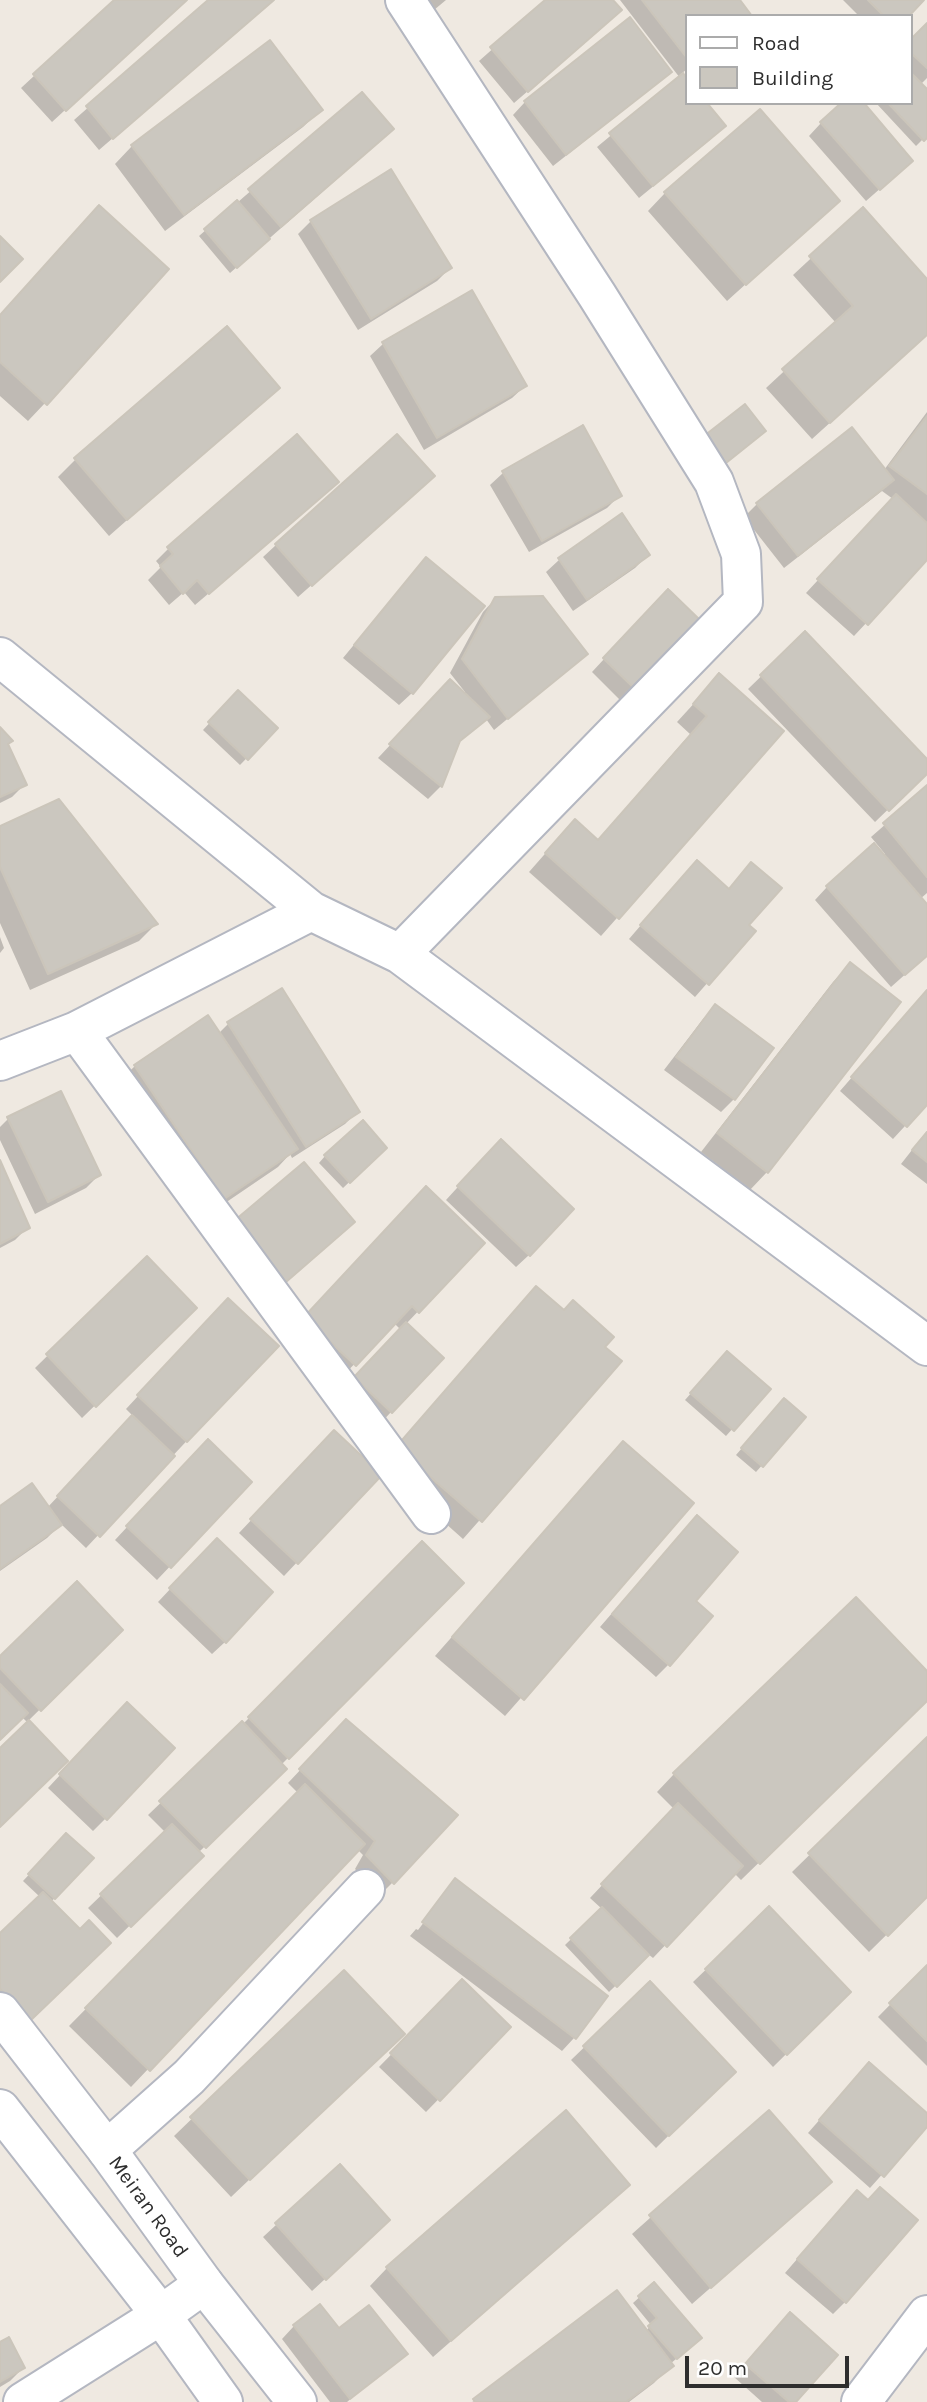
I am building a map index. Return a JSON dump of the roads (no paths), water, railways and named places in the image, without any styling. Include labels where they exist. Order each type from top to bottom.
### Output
[{"type":"street","points":[[400,954],[743,602],[741,554],[714,482],[597,295],[405,0]]},
{"type":"street","points":[[0,657],[311,911],[400,954],[927,1346]]},
{"type":"street","points":[[0,1060],[78,1031],[311,911]]},
{"type":"street","points":[[78,1031],[431,1514]]},
{"type":"street","points":[[107,2150],[189,2077],[365,1889]]},
{"type":"street","name":"Meiran Road","points":[[0,2012],[107,2150],[204,2284],[297,2402]]},
{"type":"street","points":[[0,2109],[161,2315],[223,2402]]},
{"type":"street","points":[[23,2402],[161,2315],[204,2284]]},
{"type":"street","points":[[861,2402],[927,2315]]}]
